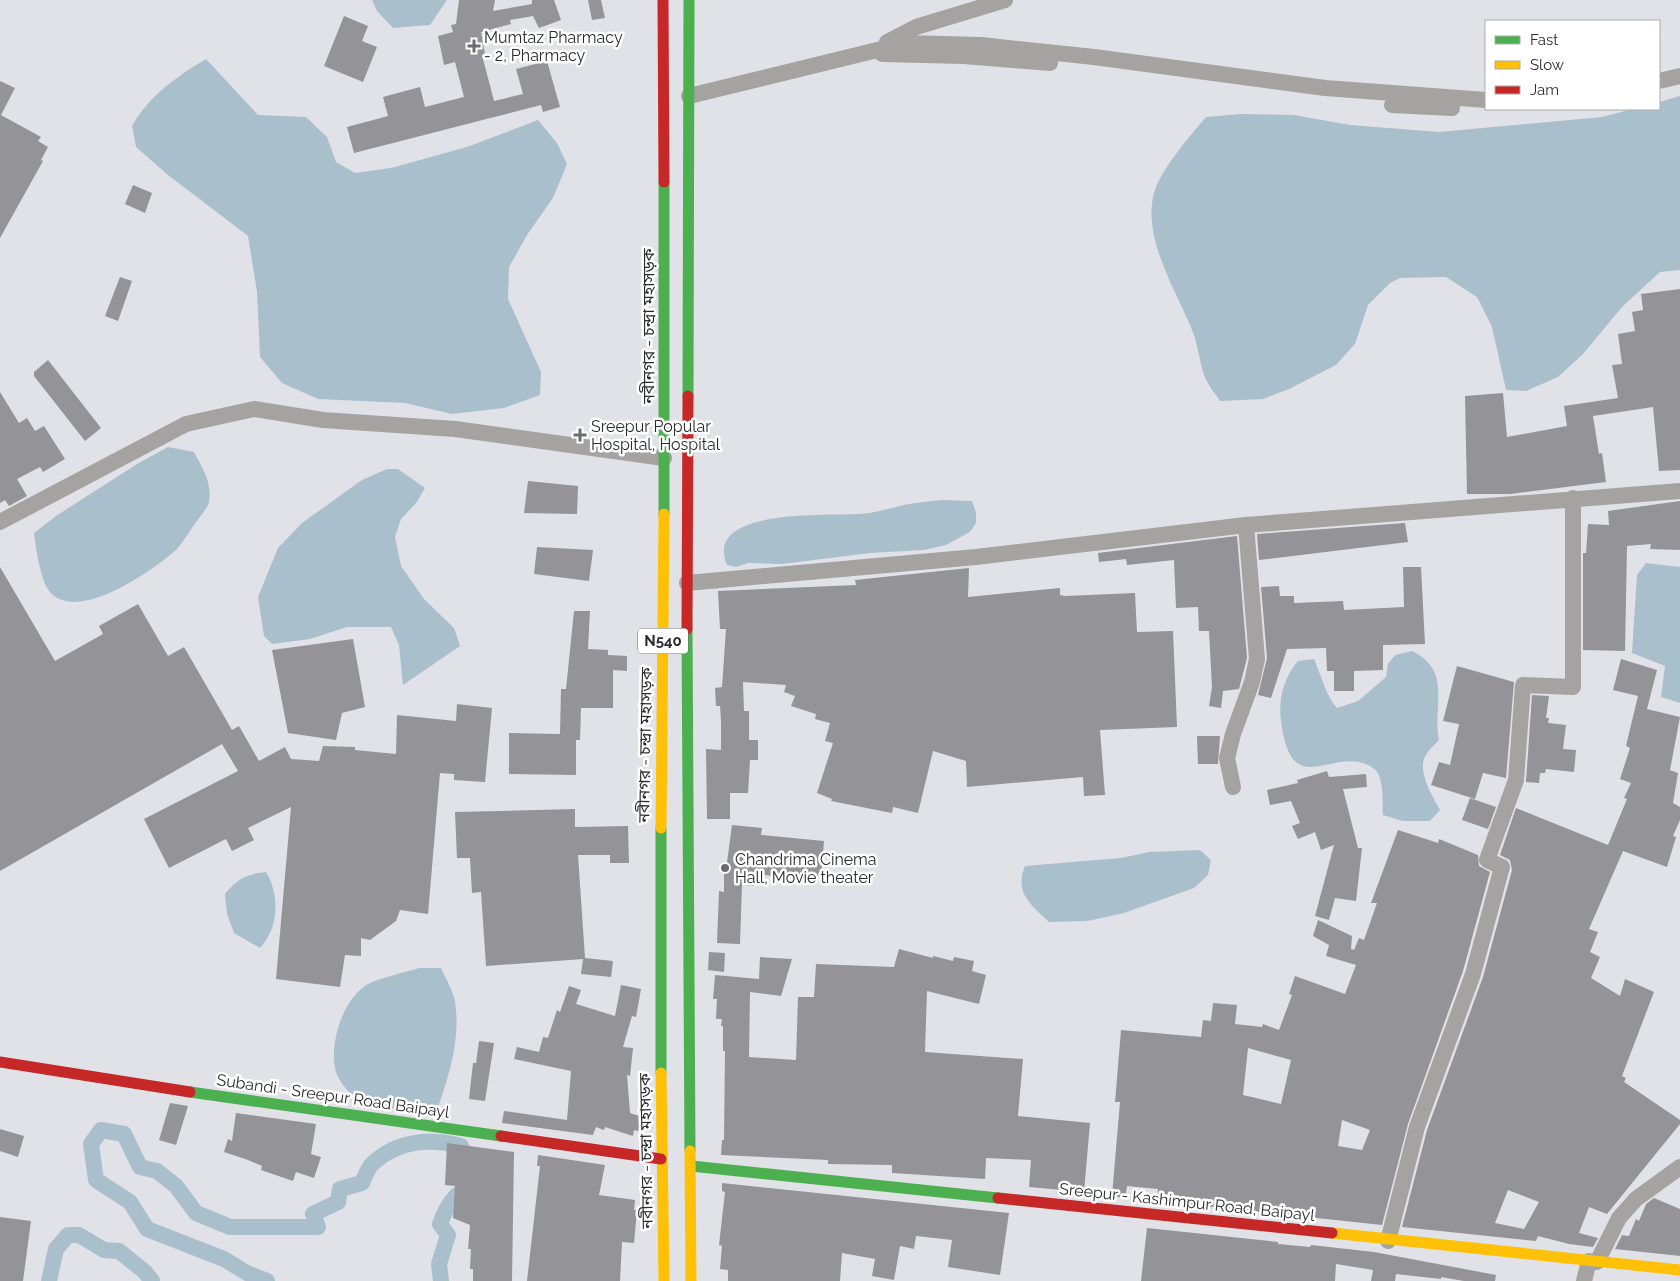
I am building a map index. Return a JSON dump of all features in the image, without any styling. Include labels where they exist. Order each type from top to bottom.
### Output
[{"type":"main road","name":"নবীনগর - চন্দ্রা মহাসড়ক","points":[[663,0],[664,458],[661,1158],[664,1281]]},
{"type":"main road","name":"N540","points":[[689,0],[687,582],[691,1281]]},
{"type":"main road","name":"Subandi - Sreepur Road Baipayl","points":[[0,1062],[140,1085],[661,1158]]},
{"type":"main road","name":"Sreepur - Kashimpur Road, Baipayl","points":[[691,1166],[1388,1241],[1680,1270]]},
{"type":"street","points":[[868,53],[916,27],[1005,0]]},
{"type":"street","points":[[689,96],[906,43],[981,44],[1325,88],[1485,100]]},
{"type":"street","points":[[868,53],[964,56],[1085,65],[1330,99],[1427,108],[1485,108]]},
{"type":"street","points":[[1660,81],[1680,76]]},
{"type":"street","points":[[0,522],[186,424],[254,409],[323,420],[455,429],[664,458]]},
{"type":"street","points":[[687,582],[976,557],[1246,525],[1680,491]]},
{"type":"street","points":[[1388,1241],[1417,1127],[1473,974],[1502,867],[1487,860],[1516,780],[1523,685],[1573,687],[1573,498]]},
{"type":"street","points":[[1233,787],[1227,758],[1233,734],[1252,682],[1257,659],[1246,525]]},
{"type":"street","points":[[1584,1281],[1619,1218],[1636,1199],[1680,1167]]},
{"type":"water","points":[[372,0],[447,0],[430,25],[393,28],[377,11]]},
{"type":"water","points":[[206,59],[258,115],[306,117],[327,137],[336,162],[355,173],[391,168],[467,147],[538,120],[557,143],[567,164],[553,198],[527,235],[509,267],[508,299],[541,372],[540,395],[504,408],[452,414],[405,403],[318,399],[282,383],[260,357],[257,292],[248,236],[168,175],[136,147],[132,126],[139,115],[164,88]]},
{"type":"water","points":[[1680,96],[1680,270],[1660,272],[1622,307],[1583,354],[1558,377],[1526,391],[1506,390],[1492,327],[1477,297],[1446,277],[1400,278],[1390,283],[1368,305],[1355,344],[1336,365],[1289,389],[1263,399],[1220,401],[1209,385],[1204,375],[1194,335],[1162,263],[1153,228],[1152,210],[1154,193],[1163,174],[1206,117],[1241,114],[1294,115],[1350,125],[1439,132],[1602,117],[1629,110],[1660,110],[1660,102]]},
{"type":"water","points":[[168,447],[194,452],[206,476],[210,495],[207,507],[180,546],[134,580],[96,598],[78,602],[62,600],[50,592],[41,572],[34,533],[56,516],[137,464]]},
{"type":"water","points":[[387,469],[398,469],[425,488],[417,502],[401,519],[395,537],[401,566],[424,599],[454,628],[460,646],[403,685],[399,645],[391,627],[347,627],[310,639],[272,644],[264,636],[258,597],[278,548],[302,523],[362,480]]},
{"type":"water","points":[[943,500],[972,501],[976,512],[976,523],[970,532],[946,545],[924,550],[870,553],[782,564],[748,563],[736,567],[727,565],[724,547],[733,533],[749,524],[795,516],[863,514],[909,504]]},
{"type":"water","points":[[1646,563],[1680,567],[1680,703],[1661,697],[1665,666],[1632,653],[1637,575]]},
{"type":"water","points":[[1412,651],[1425,659],[1433,669],[1437,679],[1439,740],[1423,761],[1424,776],[1440,810],[1430,821],[1403,821],[1383,815],[1381,783],[1377,772],[1373,768],[1358,762],[1344,762],[1316,767],[1305,766],[1295,761],[1287,746],[1280,713],[1283,689],[1289,674],[1298,661],[1314,659],[1327,691],[1337,708],[1358,701],[1386,677],[1388,664],[1395,655]]},
{"type":"water","points":[[1200,850],[1211,860],[1208,875],[1194,888],[1124,913],[1088,921],[1049,922],[1036,910],[1023,891],[1022,875],[1025,866],[1121,858],[1149,852]]},
{"type":"water","points":[[266,872],[274,891],[275,911],[271,931],[260,948],[234,933],[227,914],[225,894],[243,878]]},
{"type":"water","points":[[419,968],[441,968],[453,993],[456,1011],[457,1025],[454,1053],[438,1107],[395,1109],[364,1103],[343,1085],[335,1068],[334,1046],[340,1022],[350,1001],[369,983]]},
{"type":"building","points":[[459,0],[495,0],[493,11],[532,4],[532,0],[554,0],[561,20],[539,28],[533,16],[510,20],[511,24],[481,32],[485,54],[482,55],[494,101],[523,94],[516,69],[547,61],[560,107],[543,112],[541,105],[354,153],[347,127],[388,116],[383,97],[420,87],[425,107],[464,97],[455,62],[444,65],[438,36],[453,32],[451,25],[456,24]]},
{"type":"building","points":[[588,0],[601,0],[605,18],[592,20]]},
{"type":"building","points":[[344,16],[368,26],[362,41],[377,47],[363,82],[324,66]]},
{"type":"building","points":[[0,81],[15,88],[1,115],[41,137],[38,141],[48,147],[41,160],[43,161],[0,238]]},
{"type":"building","points":[[133,185],[152,193],[145,213],[125,204]]},
{"type":"building","points":[[120,277],[132,281],[118,321],[105,316]]},
{"type":"building","points":[[1680,289],[1680,470],[1659,471],[1653,407],[1593,416],[1599,454],[1602,453],[1606,482],[1510,494],[1467,494],[1465,396],[1503,393],[1507,437],[1567,426],[1564,406],[1618,398],[1612,365],[1622,364],[1618,334],[1635,331],[1632,312],[1643,310],[1641,294]]},
{"type":"building","points":[[48,360],[101,428],[85,441],[34,376],[34,372]]},
{"type":"building","points":[[0,392],[19,423],[27,418],[35,431],[44,426],[65,459],[43,472],[40,467],[17,479],[27,496],[9,506],[5,500],[0,503]]},
{"type":"building","points":[[528,481],[578,486],[577,514],[524,513]]},
{"type":"building","points":[[1680,501],[1680,550],[1650,549],[1651,544],[1627,546],[1625,651],[1583,650],[1583,553],[1586,553],[1588,524],[1609,525],[1608,511]]},
{"type":"building","points":[[1405,523],[1408,542],[1259,560],[1257,534]]},
{"type":"building","points":[[1237,536],[1247,658],[1239,689],[1223,691],[1221,708],[1209,706],[1212,687],[1209,631],[1199,631],[1198,607],[1176,608],[1174,560],[1127,565],[1126,559],[1099,562],[1098,553]]},
{"type":"building","points":[[537,547],[593,550],[589,581],[534,574]]},
{"type":"building","points":[[0,567],[55,661],[103,634],[99,626],[138,604],[168,656],[184,647],[232,730],[239,726],[259,761],[285,747],[291,759],[319,761],[323,746],[355,747],[355,750],[396,754],[397,715],[456,721],[457,704],[492,708],[485,782],[454,780],[454,774],[440,773],[428,914],[400,910],[396,921],[370,940],[361,938],[361,956],[345,955],[340,987],[276,979],[291,807],[248,828],[254,840],[232,851],[226,839],[169,868],[144,819],[238,771],[222,744],[0,871]]},
{"type":"building","points":[[1403,567],[1421,567],[1425,644],[1383,645],[1383,670],[1354,671],[1354,691],[1334,691],[1334,671],[1327,671],[1326,648],[1287,649],[1271,698],[1258,695],[1267,658],[1261,587],[1279,586],[1280,596],[1294,596],[1294,603],[1343,601],[1344,610],[1404,607]]},
{"type":"building","points":[[969,568],[968,597],[1060,588],[1060,595],[1065,596],[1135,593],[1137,632],[1173,631],[1177,727],[1100,730],[1105,795],[1084,796],[1083,777],[967,787],[966,761],[933,751],[918,813],[893,807],[892,813],[831,801],[832,799],[817,793],[833,743],[825,741],[830,723],[815,719],[816,714],[791,706],[795,696],[784,692],[786,685],[743,682],[744,711],[749,711],[749,740],[758,740],[758,760],[750,760],[748,793],[730,793],[730,819],[707,819],[706,749],[721,750],[720,706],[716,706],[715,688],[722,687],[726,629],[720,629],[718,591],[856,585],[855,580]]},
{"type":"building","points":[[574,611],[590,611],[588,649],[608,650],[608,655],[627,656],[627,671],[613,670],[613,708],[581,708],[580,740],[576,740],[576,775],[509,774],[509,733],[560,734],[561,689],[566,689]]},
{"type":"building","points":[[353,639],[365,707],[342,713],[336,740],[288,733],[272,650]]},
{"type":"building","points":[[1621,659],[1657,670],[1647,709],[1680,717],[1670,770],[1678,773],[1673,803],[1680,807],[1680,820],[1673,836],[1676,837],[1667,867],[1623,851],[1589,929],[1598,932],[1590,952],[1600,957],[1591,978],[1620,996],[1625,979],[1654,992],[1622,1076],[1626,1078],[1624,1082],[1680,1120],[1680,1124],[1607,1214],[1589,1207],[1579,1233],[1598,1238],[1593,1247],[1569,1244],[1538,1236],[1536,1241],[1402,1227],[1427,1130],[1483,977],[1512,870],[1510,860],[1500,855],[1516,808],[1608,845],[1627,799],[1624,798],[1631,783],[1620,779],[1630,748],[1626,746],[1638,696],[1613,690]],"holes":[[[1508,1190],[1539,1202],[1524,1229],[1495,1223]]]},
{"type":"building","points":[[1457,666],[1514,682],[1506,778],[1483,773],[1475,799],[1431,785],[1439,762],[1450,765],[1459,724],[1443,721]]},
{"type":"building","points":[[1532,695],[1549,696],[1546,718],[1549,718],[1548,723],[1566,725],[1563,749],[1576,750],[1574,772],[1546,769],[1545,773],[1540,773],[1539,783],[1526,782]]},
{"type":"building","points":[[1197,736],[1220,736],[1218,764],[1198,764]]},
{"type":"building","points":[[1327,771],[1329,777],[1366,774],[1367,787],[1343,789],[1358,848],[1362,848],[1356,901],[1335,898],[1329,920],[1315,916],[1334,845],[1321,850],[1315,832],[1298,839],[1292,826],[1300,823],[1291,801],[1270,805],[1267,790],[1298,783],[1297,780]]},
{"type":"building","points":[[1470,798],[1496,807],[1488,829],[1462,820]]},
{"type":"building","points":[[575,809],[575,827],[628,826],[629,863],[610,863],[610,855],[578,855],[585,958],[613,961],[611,977],[581,974],[583,959],[486,966],[481,892],[472,893],[470,858],[457,858],[455,812]]},
{"type":"building","points":[[732,825],[762,828],[761,835],[824,841],[821,877],[816,876],[815,880],[755,874],[754,886],[742,885],[740,944],[717,943],[719,891],[724,892],[724,870],[726,870]]},
{"type":"building","points":[[1398,830],[1438,843],[1439,839],[1478,855],[1479,866],[1490,872],[1463,971],[1408,1124],[1382,1225],[1157,1201],[1158,1189],[1127,1186],[1125,1198],[1112,1196],[1120,1102],[1115,1102],[1121,1030],[1201,1037],[1203,1020],[1211,1021],[1213,1003],[1237,1005],[1235,1024],[1262,1027],[1263,1024],[1279,1030],[1292,995],[1289,994],[1295,976],[1345,994],[1356,965],[1326,956],[1329,945],[1313,936],[1318,920],[1352,936],[1351,949],[1354,950],[1359,938],[1364,940],[1377,903],[1371,903]],"holes":[[[1248,1048],[1291,1060],[1281,1104],[1243,1095]],[[1342,1120],[1370,1130],[1362,1150],[1338,1146]]]},
{"type":"building","points":[[899,949],[933,958],[933,956],[953,961],[954,957],[974,961],[972,971],[986,975],[979,1004],[927,991],[925,1052],[1023,1059],[1018,1116],[1090,1123],[1084,1192],[1029,1187],[1031,1160],[986,1158],[985,1179],[892,1173],[892,1165],[828,1164],[828,1160],[721,1155],[722,1140],[724,1140],[725,1051],[723,1051],[722,1019],[716,1019],[717,999],[713,999],[715,975],[759,979],[760,957],[792,959],[781,996],[750,992],[749,1057],[796,1060],[798,997],[814,997],[816,964],[894,967]]},
{"type":"building","points":[[709,952],[725,953],[724,972],[708,970]]},
{"type":"building","points":[[621,985],[641,989],[636,1017],[632,1016],[623,1047],[633,1048],[630,1076],[627,1075],[630,1113],[642,1117],[638,1131],[634,1130],[633,1136],[605,1127],[604,1130],[596,1127],[593,1135],[502,1123],[504,1111],[567,1120],[571,1071],[514,1059],[517,1047],[539,1052],[543,1037],[548,1038],[557,1010],[560,1012],[569,986],[581,990],[576,1004],[615,1016]]},
{"type":"building","points":[[479,1041],[494,1043],[485,1101],[469,1099],[473,1063],[476,1063]]},
{"type":"building","points":[[170,1103],[188,1106],[176,1145],[159,1140]]},
{"type":"building","points":[[236,1113],[316,1124],[311,1154],[321,1157],[314,1178],[296,1172],[293,1181],[261,1170],[262,1166],[224,1152],[228,1139],[232,1141]]},
{"type":"building","points":[[0,1129],[24,1136],[18,1157],[0,1151]]},
{"type":"building","points":[[447,1143],[514,1152],[512,1281],[473,1281],[473,1269],[470,1269],[471,1249],[468,1249],[470,1225],[453,1218],[455,1186],[445,1185]]},
{"type":"building","points":[[538,1155],[605,1165],[599,1195],[635,1200],[634,1210],[637,1210],[634,1243],[622,1242],[620,1281],[527,1281],[540,1166],[537,1166]]},
{"type":"building","points":[[722,1183],[1009,1213],[1000,1275],[948,1267],[952,1240],[916,1236],[914,1249],[900,1246],[894,1280],[872,1276],[875,1259],[842,1253],[840,1281],[728,1281],[728,1270],[720,1269],[722,1246],[719,1245],[725,1192],[722,1191]]},
{"type":"building","points":[[1654,1198],[1680,1209],[1680,1256],[1615,1249],[1622,1235],[1629,1236],[1636,1219],[1639,1221],[1646,1204]]},
{"type":"building","points":[[0,1217],[31,1221],[23,1281],[0,1281]]},
{"type":"building","points":[[1147,1228],[1278,1242],[1278,1244],[1310,1247],[1311,1245],[1374,1252],[1496,1275],[1495,1281],[1464,1281],[1441,1277],[1441,1279],[1396,1274],[1395,1281],[1371,1281],[1373,1270],[1336,1264],[1335,1281],[1141,1281]]},
{"type":"waterway","points":[[267,1281],[247,1273],[224,1259],[147,1229],[130,1202],[96,1180],[91,1144],[101,1130],[124,1134],[140,1167],[157,1171],[176,1186],[196,1213],[230,1227],[318,1227],[313,1214],[338,1202],[340,1189],[362,1183],[373,1163],[383,1155],[404,1145],[426,1142],[449,1143],[461,1146],[467,1159]]},
{"type":"waterway","points":[[441,1281],[439,1264],[448,1235],[440,1224],[450,1203],[467,1188],[468,1183]]},
{"type":"waterway","points":[[49,1281],[56,1249],[68,1235],[79,1235],[104,1250],[119,1251],[145,1272],[152,1281]]},
{"type":"traffic: fast","points":[[688,396],[689,0]]},
{"type":"traffic: fast","points":[[664,182],[664,514]]},
{"type":"traffic: fast","points":[[687,629],[690,1151]]},
{"type":"traffic: fast","points":[[661,828],[661,1073]]},
{"type":"traffic: fast","points":[[190,1092],[501,1136]]},
{"type":"traffic: fast","points":[[691,1166],[998,1198]]},
{"type":"traffic: slow","points":[[661,828],[664,514]]},
{"type":"traffic: slow","points":[[661,1073],[664,1281]]},
{"type":"traffic: slow","points":[[690,1151],[691,1281]]},
{"type":"traffic: slow","points":[[1332,1233],[1680,1270]]},
{"type":"traffic: jam","points":[[663,0],[664,182]]},
{"type":"traffic: jam","points":[[687,629],[688,396]]},
{"type":"traffic: jam","points":[[0,1062],[190,1092]]},
{"type":"traffic: jam","points":[[501,1136],[661,1159]]},
{"type":"traffic: jam","points":[[998,1198],[1332,1233]]},
{"type":"place","name":"Mumtaz Pharmacy - 2, Pharmacy","points":[[474,46]]},
{"type":"place","name":"Sreepur Popular Hospital, Hospital","points":[[580,435]]},
{"type":"place","name":"Chandrima Cinema Hall, Movie theater","points":[[725,868]]}]
